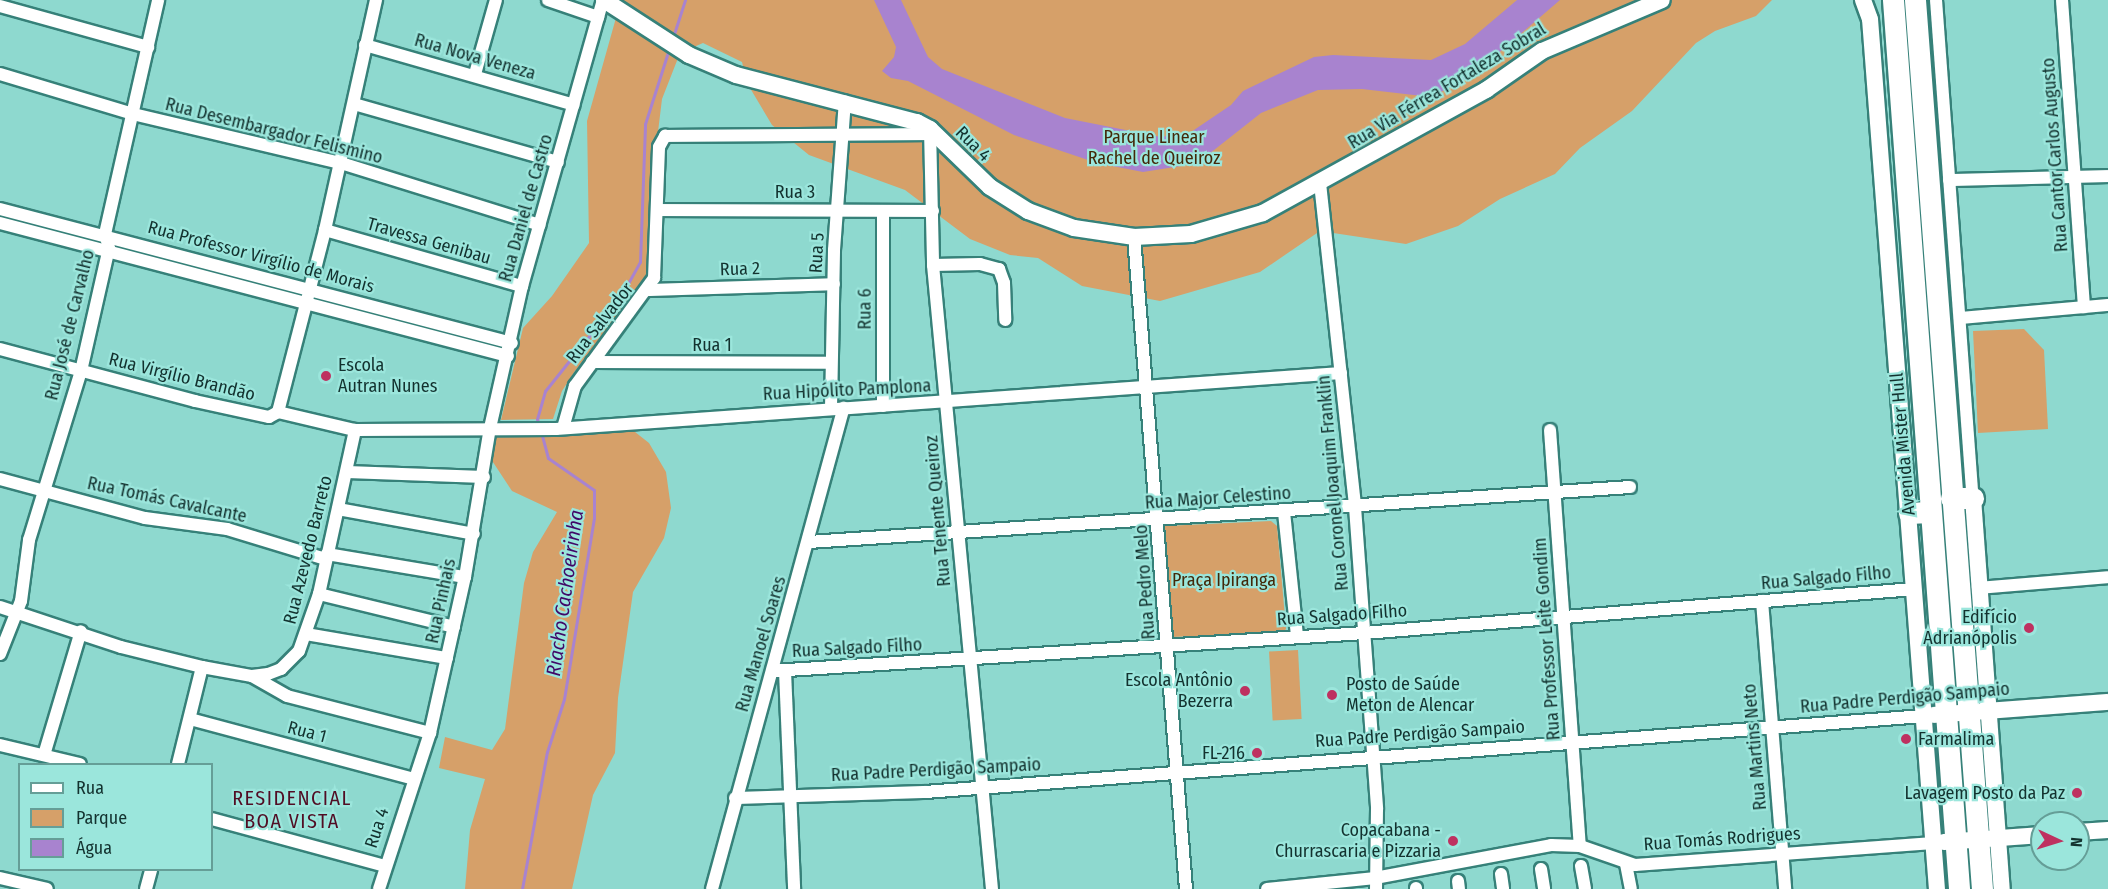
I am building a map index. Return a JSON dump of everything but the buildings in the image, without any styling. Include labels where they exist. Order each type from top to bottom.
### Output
[{"type":"highway","name":"Avenida Mister Hull","points":[[1893,0],[1919,512],[1935,715],[1955,841],[1959,889]]},
{"type":"highway","points":[[1915,0],[1951,498],[1978,711],[1988,839],[1982,889]]},
{"type":"highway","points":[[1951,498],[1973,498]]},
{"type":"main road","name":"Rua 4","points":[[604,0],[688,55],[757,82],[897,115],[931,132],[990,187],[1028,211],[1074,228],[1134,237],[1191,234],[1238,223],[1320,183]]},
{"type":"main road","name":"Rua Via Férrea Fortaleza Sobral","points":[[1320,183],[1486,90],[1542,51],[1662,0]]},
{"type":"main road","name":"Avenida Mister Hull","points":[[1863,0],[1870,19],[1878,141],[1919,512],[1914,589],[1935,715],[1933,843],[1937,889]]},
{"type":"main road","points":[[1973,498],[1978,588],[1978,711]]},
{"type":"main road","name":"Rua Padre Perdigão Sampaio","points":[[1935,715],[2108,702]]},
{"type":"main road","points":[[2090,831],[2108,830]]},
{"type":"main road","name":"Rua Tomás Rodrigues","points":[[1933,843],[2030,836]]},
{"type":"main road","points":[[1988,839],[2002,889]]},
{"type":"street","name":"Rua José de Carvalho","points":[[0,654],[17,611],[43,489],[81,371],[109,248],[105,234],[158,0]]},
{"type":"street","points":[[278,412],[326,230],[376,0]]},
{"type":"street","points":[[475,74],[496,0]]},
{"type":"street","points":[[548,0],[598,17]]},
{"type":"street","name":"Rua Daniel de Castro","points":[[490,428],[512,343],[522,286],[604,0]]},
{"type":"street","points":[[1936,0],[1973,498]]},
{"type":"street","name":"Rua Cantor Carlos Augusto","points":[[2062,0],[2084,307]]},
{"type":"street","points":[[0,6],[148,47]]},
{"type":"street","name":"Rua Nova Veneza","points":[[366,45],[475,74],[574,105]]},
{"type":"street","name":"Rua Desembargador Felismino","points":[[0,74],[133,114],[341,163],[540,225]]},
{"type":"street","name":"Rua 5","points":[[837,408],[831,363],[834,284],[846,133],[845,101]]},
{"type":"street","points":[[354,104],[558,162]]},
{"type":"street","name":"Rua 4","points":[[669,135],[931,132]]},
{"type":"street","name":"Rua Tenente Queiroz","points":[[931,132],[933,265],[992,889]]},
{"type":"street","name":"Rua Salvador","points":[[560,429],[571,394],[592,362],[648,290],[656,268],[659,147],[669,135]]},
{"type":"street","points":[[1949,180],[2108,176]]},
{"type":"street","name":"Rua Coronel Joaquim Franklin","points":[[1320,183],[1355,507],[1377,808],[1375,884]]},
{"type":"street","name":"Rua 3","points":[[657,210],[933,211]]},
{"type":"street","name":"Rua 6","points":[[883,211],[883,406]]},
{"type":"street","name":"Rua Professor Virgílio de Morais","points":[[1,215],[105,234],[306,302],[508,356]]},
{"type":"street","name":"Rua Professor Virgílio de Morais","points":[[1,215],[109,248],[311,289],[512,343]]},
{"type":"street","name":"Travessa Genibau","points":[[326,230],[522,286]]},
{"type":"street","name":"Rua Pedro Melo","points":[[1134,237],[1149,386],[1175,772],[1186,889]]},
{"type":"street","points":[[933,265],[980,264],[999,269],[1004,283],[1005,320]]},
{"type":"street","name":"Rua 2","points":[[648,290],[834,284]]},
{"type":"street","points":[[1961,318],[2108,305]]},
{"type":"street","name":"Rua Virgílio Brandão","points":[[0,349],[269,417],[278,412],[355,430]]},
{"type":"street","name":"Rua 1","points":[[592,362],[831,363]]},
{"type":"street","name":"Rua Hipólito Pamplona","points":[[355,430],[560,429],[1341,373]]},
{"type":"street","name":"Rua Manoel Soares","points":[[712,889],[735,798],[779,671],[837,408]]},
{"type":"street","name":"Rua Pinhais","points":[[414,779],[430,733],[465,577],[484,477],[490,428]]},
{"type":"street","name":"Rua Azevedo Barreto","points":[[0,606],[81,631],[121,647],[202,666],[252,676],[281,669],[299,651],[319,594],[355,430]]},
{"type":"street","name":"Rua Professor Leite Gondim","points":[[1550,430],[1580,846]]},
{"type":"street","points":[[347,472],[484,477]]},
{"type":"street","name":"Rua Tomás Cavalcante","points":[[0,479],[145,518],[227,530],[326,556],[465,577]]},
{"type":"street","name":"Rua Major Celestino","points":[[808,542],[1284,512],[1630,487]]},
{"type":"street","points":[[338,509],[474,534]]},
{"type":"street","points":[[1284,512],[1297,636]]},
{"type":"street","points":[[1978,588],[2108,577]]},
{"type":"street","name":"Rua Salgado Filho","points":[[779,671],[1364,633],[1914,589]]},
{"type":"street","points":[[319,594],[454,627]]},
{"type":"street","name":"Rua Martins Neto","points":[[1762,601],[1785,889]]},
{"type":"street","points":[[44,755],[81,631]]},
{"type":"street","points":[[306,634],[447,658]]},
{"type":"street","points":[[179,763],[202,666]]},
{"type":"street","points":[[779,671],[792,797],[794,889]]},
{"type":"street","points":[[252,676],[287,696],[430,733]]},
{"type":"street","name":"Rua Padre Perdigão Sampaio","points":[[735,798],[982,788],[1935,715]]},
{"type":"street","name":"Rua 1","points":[[190,719],[414,779]]},
{"type":"street","points":[[0,745],[73,763]]},
{"type":"street","name":"Rua 4","points":[[379,889],[414,779]]},
{"type":"street","points":[[213,819],[385,866]]},
{"type":"street","name":"Rua Tomás Rodrigues","points":[[1267,889],[1375,884],[1551,845],[1580,846],[1626,864],[1933,843]]},
{"type":"street","points":[[1626,864],[1631,889]]},
{"type":"street","points":[[1581,866],[1585,889]]},
{"type":"street","points":[[1541,869],[1544,889]]},
{"type":"street","points":[[146,889],[151,871]]},
{"type":"street","points":[[1501,874],[1503,889]]},
{"type":"street","points":[[0,878],[39,888]]},
{"type":"green space","name":"Parque Linear Rachel de Queiroz","points":[[621,0],[1772,0],[1756,16],[1715,31],[1696,43],[1632,111],[1580,148],[1555,174],[1500,199],[1458,226],[1406,244],[1320,231],[1260,272],[1160,301],[1082,286],[1038,258],[1010,255],[970,239],[905,190],[809,155],[772,125],[747,83],[742,62],[703,43],[680,53],[662,99],[654,165],[648,275],[644,284],[575,371],[562,391],[553,419],[501,420],[523,328],[552,296],[589,243],[587,121]]},
{"type":"green space","points":[[2024,329],[2044,350],[2048,429],[1978,433],[1973,331]]},
{"type":"green space","points":[[630,428],[649,443],[666,472],[671,508],[664,538],[633,592],[618,698],[615,753],[593,795],[572,889],[465,889],[470,830],[485,779],[439,768],[445,737],[492,750],[505,729],[524,583],[533,552],[557,512],[512,491],[487,453],[488,434]]},
{"type":"green space","name":"Praça Ipiranga","points":[[1271,521],[1277,526],[1286,629],[1282,633],[1171,637],[1162,532],[1165,526]]},
{"type":"green space","points":[[1298,650],[1302,719],[1273,720],[1269,652]]},
{"type":"water","points":[[874,0],[901,0],[928,57],[942,69],[1065,118],[1161,137],[1191,132],[1231,105],[1243,91],[1314,57],[1333,55],[1431,60],[1465,44],[1517,0],[1560,0],[1472,76],[1431,97],[1362,89],[1318,90],[1261,113],[1209,154],[1181,166],[1143,172],[1097,163],[1014,135],[908,81],[891,78],[882,71],[894,57],[896,47]]},
{"type":"waterway","name":"Riacho Cachoeirinha","points":[[673,37],[685,0]]},
{"type":"waterway","name":"Riacho Cachoeirinha","points":[[539,425],[537,419],[545,391],[621,296],[640,262],[645,124],[669,49]]},
{"type":"waterway","name":"Riacho Cachoeirinha","points":[[522,889],[547,752],[564,699],[594,518],[594,490],[548,458],[541,432]]},
{"type":"place","name":"Escola Autran Nunes","points":[[326,376]]},
{"type":"place","name":"Edifício Adrianópolis","points":[[2029,628]]},
{"type":"place","name":"Escola Antônio Bezerra","points":[[1245,691]]},
{"type":"place","name":"Posto de Saúde Meton de Alencar","points":[[1332,695]]},
{"type":"place","name":"Farmalima","points":[[1906,739]]},
{"type":"place","name":"FL-216","points":[[1257,753]]},
{"type":"place","name":"Lavagem Posto da Paz","points":[[2077,793]]},
{"type":"place","name":"Copacabana - Churrascaria e Pizzaria","points":[[1453,841]]},
{"type":"district","name":"RESIDENCIAL BOA VISTA","points":[[292,810]]}]
